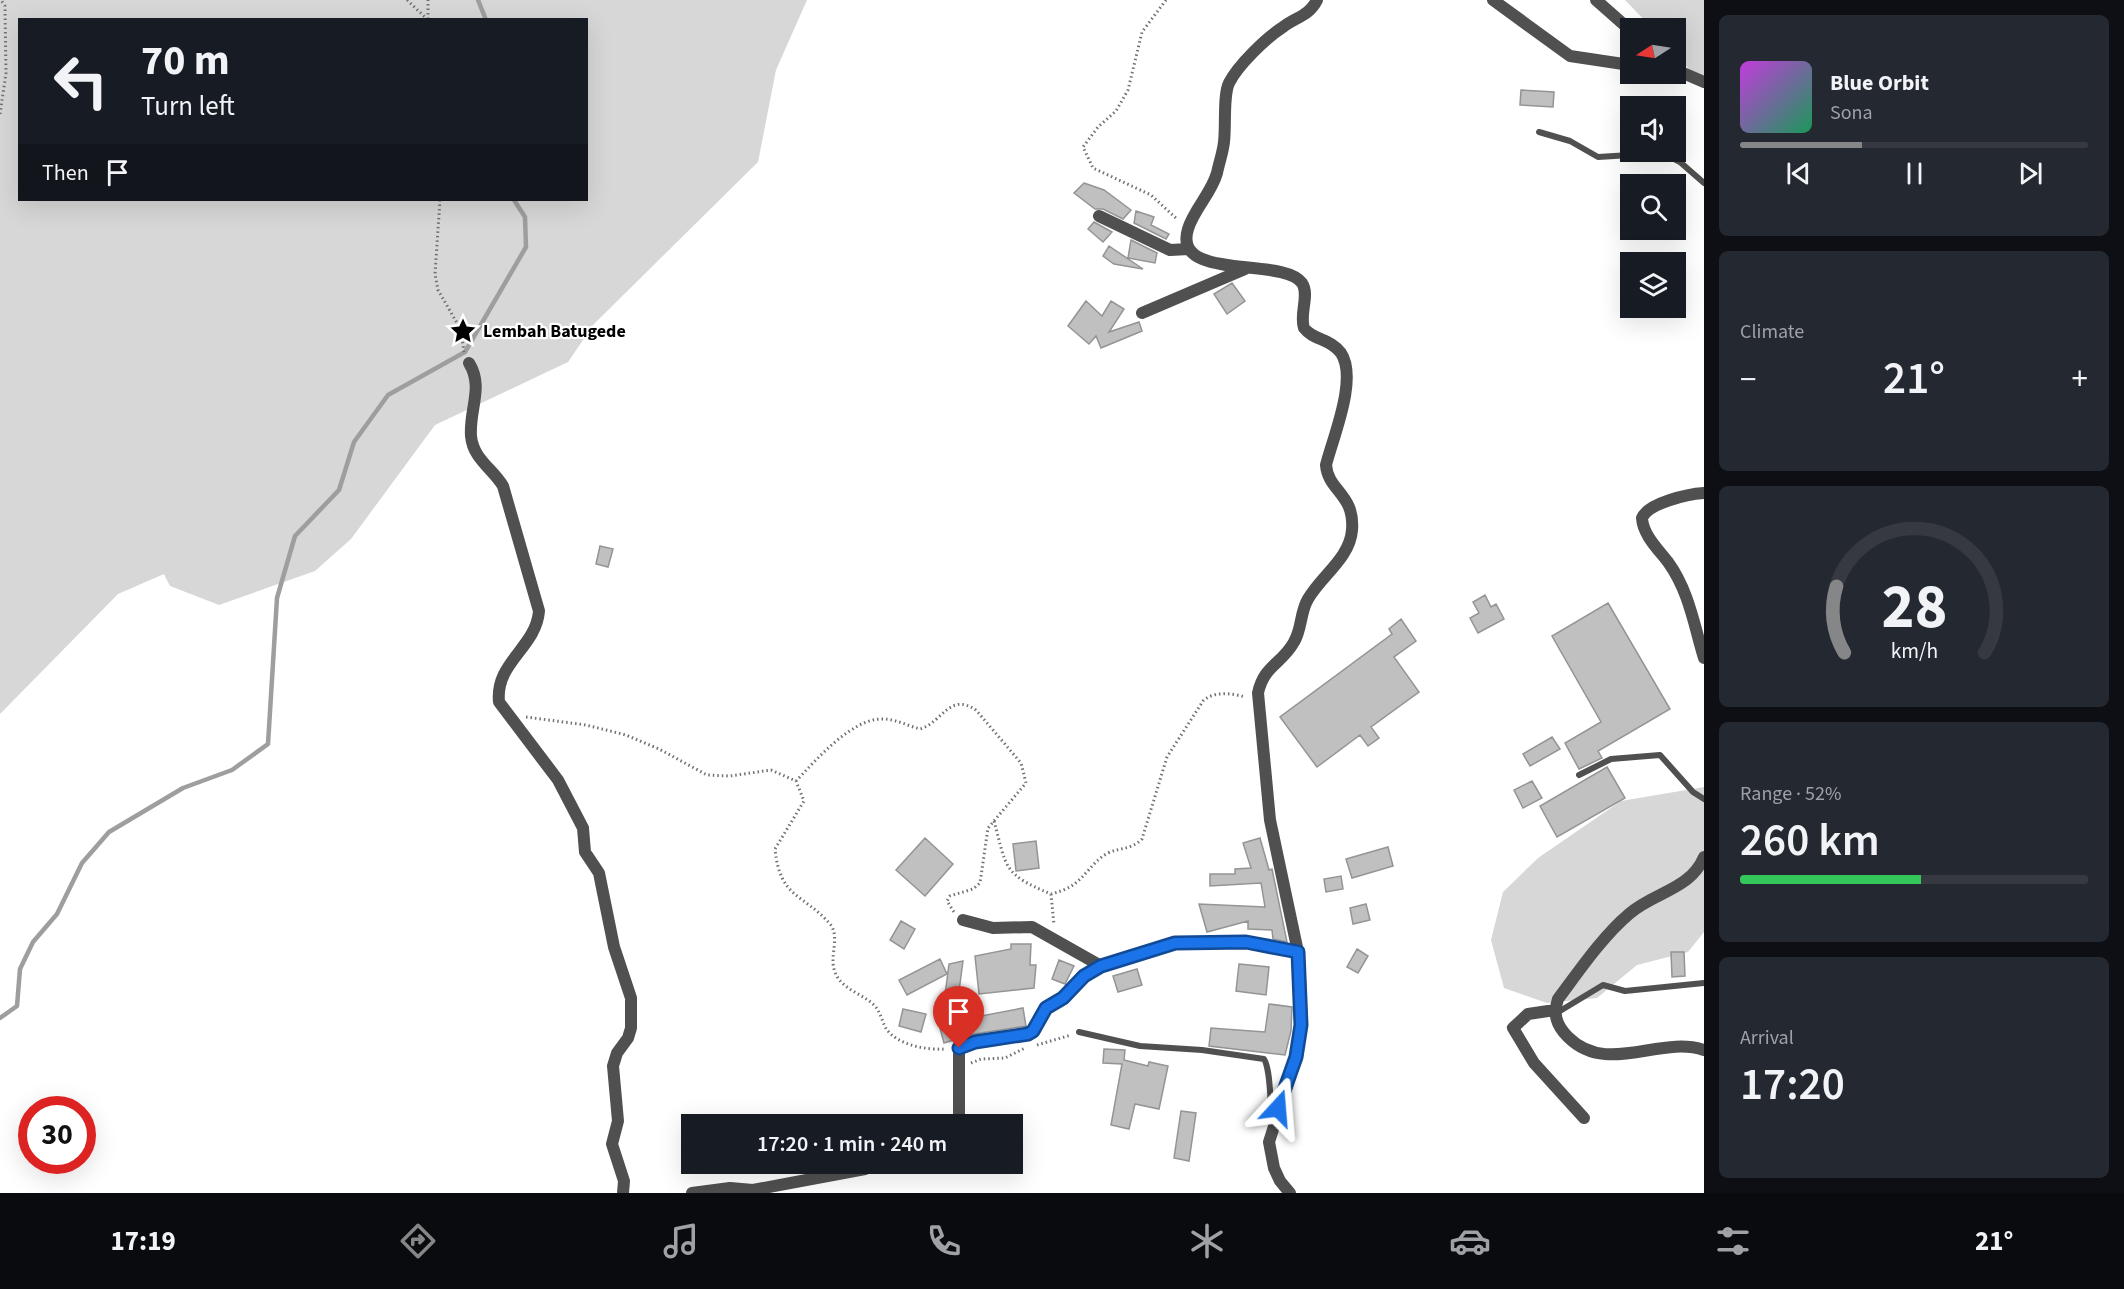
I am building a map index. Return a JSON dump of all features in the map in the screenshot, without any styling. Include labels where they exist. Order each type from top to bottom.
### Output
[{"type":"street","points":[[1189,249],[1188,229],[1213,187],[1224,144],[1228,85],[1238,69],[1268,40],[1283,26],[1312,11],[1317,0]]},
{"type":"street","points":[[1493,0],[1570,56],[1620,64]]},
{"type":"street","points":[[1596,0],[1620,21]]},
{"type":"street","points":[[1686,74],[1704,82]]},
{"type":"street","points":[[1099,216],[1170,250],[1189,249],[1202,260],[1245,269],[1283,271],[1294,275],[1304,289],[1304,328],[1312,337],[1331,344],[1346,363],[1346,387],[1326,465],[1329,477],[1348,502],[1352,522],[1347,548],[1308,599],[1294,642],[1261,680],[1258,712],[1270,820],[1298,952],[1301,1025],[1296,1057],[1272,1125],[1269,1142],[1274,1168],[1280,1181],[1290,1193]]},
{"type":"street","points":[[1142,313],[1245,269]]},
{"type":"street","points":[[470,363],[476,373],[478,388],[473,405],[471,438],[484,467],[497,476],[503,486],[539,611],[538,626],[517,652],[497,687],[499,702],[558,780],[583,828],[585,852],[599,873],[614,947],[631,998],[631,1028],[628,1038],[617,1053],[612,1080],[618,1121],[612,1144],[624,1181],[623,1193]]},
{"type":"street","points":[[1704,491],[1646,510],[1642,522],[1687,596],[1704,658]]},
{"type":"street","points":[[1704,857],[1700,866],[1685,882],[1644,903],[1619,923],[1558,999],[1555,1012],[1561,1030],[1587,1050],[1623,1055],[1683,1047],[1704,1050]]},
{"type":"street","points":[[963,920],[993,928],[1032,927],[1101,966]]},
{"type":"street","points":[[959,1114],[959,1048],[975,1042],[1028,1034],[1033,1031],[1046,1008],[1063,998],[1084,976],[1101,966],[1175,943],[1246,942],[1298,952]]},
{"type":"street","points":[[1555,1012],[1528,1014],[1513,1028],[1534,1063],[1584,1118]]},
{"type":"street","points":[[692,1193],[730,1188],[753,1190],[838,1174]]},
{"type":"lane","points":[[1539,132],[1570,141],[1598,157],[1663,153],[1680,162],[1704,183]]},
{"type":"lane","points":[[1579,775],[1611,759],[1660,755],[1687,785],[1704,799]]},
{"type":"lane","points":[[1555,1012],[1603,985],[1626,991],[1704,983]]},
{"type":"lane","points":[[1079,1032],[1140,1046],[1202,1050],[1264,1059],[1269,1066],[1268,1093],[1272,1125]]},
{"type":"path","points":[[0,114],[6,73],[5,6],[1,0]]},
{"type":"path","points":[[407,0],[427,18]]},
{"type":"path","points":[[428,0],[428,18]]},
{"type":"path","points":[[1166,0],[1142,32],[1128,90],[1116,111],[1098,127],[1083,147],[1093,168],[1151,195],[1188,229]]},
{"type":"path","points":[[440,201],[435,274],[438,290],[461,330],[461,347]]},
{"type":"path","points":[[994,819],[1006,866],[1014,876],[1051,894],[1074,884],[1109,852],[1134,847],[1142,839],[1167,757],[1207,697],[1236,694],[1247,698],[1258,712]]},
{"type":"path","points":[[796,781],[830,746],[866,722],[883,718],[920,729],[926,727],[950,707],[967,704],[985,717],[1023,768],[1026,783],[1021,793],[994,819],[985,840],[980,883],[973,890],[950,896],[947,901],[953,911],[963,920]]},
{"type":"path","points":[[509,717],[586,725],[626,735],[659,749],[707,775],[730,776],[771,770],[796,781],[804,801],[780,838],[775,849],[776,861],[787,888],[831,925],[834,936],[834,969],[849,989],[876,1006],[887,1030],[900,1041],[932,1050],[959,1048]]},
{"type":"path","points":[[1051,894],[1056,939]]},
{"type":"path","points":[[958,1067],[981,1059],[1005,1058],[1028,1047],[1079,1032]]},
{"type":"shaded area","points":[[0,0],[807,0],[776,70],[758,162],[594,324],[568,362],[435,425],[351,539],[315,571],[219,605],[170,586],[164,574],[118,594],[0,714]]},
{"type":"shaded area","points":[[1625,0],[1704,0],[1704,88],[1686,66],[1686,18],[1642,18]]},
{"type":"shaded area","points":[[1704,787],[1704,932],[1688,952],[1637,965],[1597,998],[1547,1003],[1504,988],[1491,940],[1503,892],[1538,858],[1621,801]]},
{"type":"building","points":[[1521,90],[1554,92],[1553,107],[1520,105]]},
{"type":"building","points":[[1084,183],[1104,190],[1131,210],[1123,219],[1103,209],[1095,209],[1074,193]]},
{"type":"building","points":[[1136,211],[1154,217],[1151,225],[1169,234],[1166,239],[1134,223]]},
{"type":"building","points":[[1094,222],[1112,232],[1103,242],[1088,229]]},
{"type":"building","points":[[1131,240],[1157,253],[1155,263],[1128,258]]},
{"type":"building","points":[[1109,246],[1143,269],[1114,264],[1103,256]]},
{"type":"building","points":[[1232,283],[1245,301],[1227,314],[1214,294]]},
{"type":"building","points":[[1086,301],[1102,316],[1111,301],[1124,309],[1109,332],[1139,322],[1142,331],[1101,348],[1096,336],[1089,344],[1068,326]]},
{"type":"building","points":[[600,546],[613,549],[608,567],[596,564]]},
{"type":"building","points":[[1485,595],[1491,607],[1496,604],[1504,619],[1478,633],[1470,618],[1479,613],[1473,602]]},
{"type":"building","points":[[1608,603],[1670,709],[1598,751],[1602,758],[1579,769],[1565,743],[1601,722],[1552,636]]},
{"type":"building","points":[[1401,619],[1416,641],[1394,657],[1419,692],[1371,727],[1379,738],[1368,746],[1360,735],[1317,767],[1280,717],[1392,634],[1389,629]]},
{"type":"building","points":[[1552,737],[1560,749],[1530,766],[1523,754]]},
{"type":"building","points":[[1607,767],[1625,798],[1557,837],[1540,806]]},
{"type":"building","points":[[1532,781],[1542,798],[1523,808],[1514,790]]},
{"type":"building","points":[[925,838],[953,864],[925,896],[896,870]]},
{"type":"building","points":[[1260,838],[1269,870],[1272,869],[1287,942],[1273,939],[1272,930],[1248,929],[1248,921],[1207,932],[1199,904],[1265,907],[1261,883],[1210,886],[1210,874],[1235,874],[1235,869],[1251,868],[1243,843]]},
{"type":"building","points":[[1036,841],[1039,868],[1016,871],[1013,844]]},
{"type":"building","points":[[1388,847],[1393,866],[1352,878],[1346,859]]},
{"type":"building","points":[[1341,876],[1343,889],[1326,892],[1324,879]]},
{"type":"building","points":[[1366,904],[1370,920],[1353,924],[1350,908]]},
{"type":"building","points":[[901,921],[915,929],[904,949],[890,940]]},
{"type":"building","points":[[1011,944],[1031,944],[1030,965],[1036,965],[1034,988],[979,994],[975,956],[1011,949]]},
{"type":"building","points":[[1357,949],[1368,956],[1358,973],[1347,967]]},
{"type":"building","points":[[1671,952],[1684,952],[1685,976],[1672,977]]},
{"type":"building","points":[[940,959],[947,974],[907,995],[899,980]]},
{"type":"building","points":[[1059,960],[1074,966],[1065,984],[1052,979]]},
{"type":"building","points":[[963,961],[955,1021],[1023,1008],[1026,1026],[974,1034],[944,1043],[937,1017],[942,1018],[949,964]]},
{"type":"building","points":[[1239,964],[1269,967],[1266,995],[1236,991]]},
{"type":"building","points":[[1137,969],[1142,985],[1118,992],[1113,976]]},
{"type":"building","points":[[1269,1004],[1292,1007],[1291,1031],[1285,1055],[1209,1046],[1211,1028],[1265,1032]]},
{"type":"building","points":[[903,1009],[926,1014],[921,1032],[899,1026]]},
{"type":"building","points":[[1104,1049],[1125,1050],[1124,1060],[1148,1066],[1149,1062],[1168,1066],[1159,1109],[1135,1104],[1129,1129],[1111,1125],[1122,1064],[1103,1063]]},
{"type":"building","points":[[1181,1111],[1196,1113],[1189,1161],[1174,1158]]},
{"type":"waterway","points":[[478,0],[485,18]]},
{"type":"waterway","points":[[0,1018],[17,1006],[20,969],[33,942],[57,914],[82,863],[109,832],[183,788],[232,770],[268,744],[277,598],[295,536],[339,490],[354,442],[388,395],[465,352],[526,247],[525,217],[515,201]]},
{"type":"place","name":"Lembah Batugede","points":[[463,331]]},
{"type":"route","points":[[959,1048],[975,1042],[1028,1034],[1033,1031],[1046,1008],[1063,998],[1084,976],[1101,966],[1175,943],[1246,942],[1298,952],[1301,1025],[1296,1057],[1278,1108]]}]
